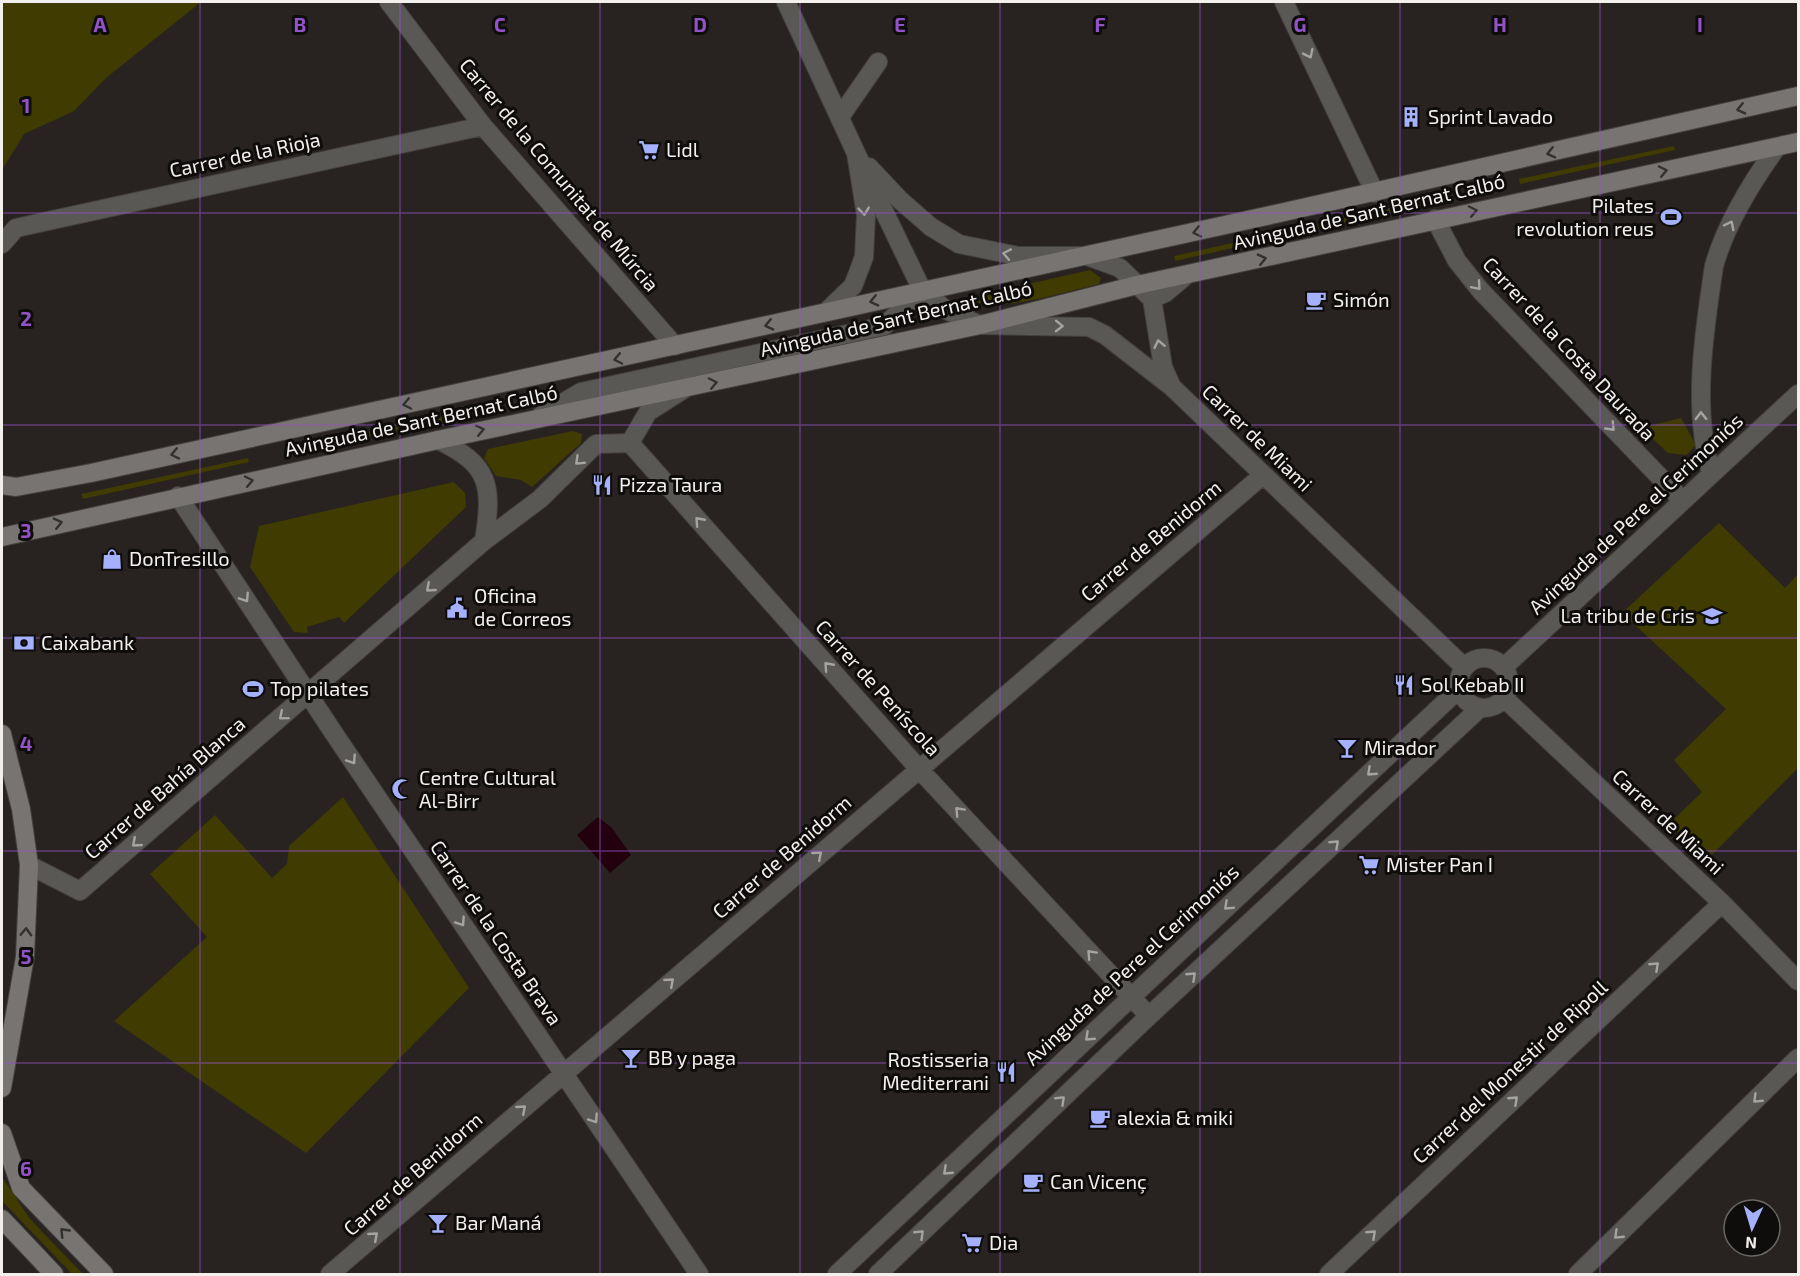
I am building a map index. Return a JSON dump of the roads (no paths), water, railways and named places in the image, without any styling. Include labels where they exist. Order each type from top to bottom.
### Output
[{"type":"main road","name":"Avinguda de Sant Bernat Calbó","points":[[2,485],[16,487],[91,472],[675,346],[922,290],[1375,193],[1798,96]]},
{"type":"main road","name":"Avinguda de Sant Bernat Calbó","points":[[2,537],[178,496],[537,418],[684,389],[980,325],[1137,285],[1184,277],[1435,219],[1798,142]]},
{"type":"main road","points":[[2,734],[21,809],[29,866],[25,957],[2,1088]]},
{"type":"main road","points":[[2,1133],[21,1188],[104,1275]]},
{"type":"main road","points":[[2,1220],[54,1275]]},
{"type":"street","name":"Carrer de la Comunitat de Múrcia","points":[[389,2],[483,126],[675,346]]},
{"type":"street","points":[[786,2],[922,290],[946,309],[980,325]]},
{"type":"street","points":[[1284,2],[1375,193]]},
{"type":"street","points":[[840,117],[878,62]]},
{"type":"street","name":"Carrer de la Rioja","points":[[2,244],[16,228],[483,126]]},
{"type":"street","points":[[1711,474],[1701,433],[1701,393],[1714,266],[1720,246],[1737,212],[1777,147]]},
{"type":"street","points":[[856,153],[900,201],[931,227],[959,244],[1018,256],[1087,256],[1120,268],[1152,299],[1163,367],[1172,387]]},
{"type":"street","points":[[826,312],[853,286],[864,257],[866,216],[856,153]]},
{"type":"street","name":"Carrer de la Costa Daurada","points":[[1435,219],[1457,261],[1481,291],[1682,500]]},
{"type":"street","points":[[1152,299],[1165,293],[1184,277]]},
{"type":"street","points":[[537,418],[581,392],[884,326],[922,290]]},
{"type":"street","name":"Carrer de Miami","points":[[980,325],[1089,327],[1105,335],[1172,387],[1464,667]]},
{"type":"street","points":[[630,443],[648,412],[684,389]]},
{"type":"street","name":"Avinguda de Pere el Cerimoniós","points":[[1504,667],[1798,394]]},
{"type":"street","points":[[438,440],[464,452],[476,462],[483,478],[488,519],[484,540]]},
{"type":"street","name":"Carrer de Bahía Blanca","points":[[29,866],[80,891],[484,540],[540,499],[596,444],[630,443]]},
{"type":"street","name":"Carrer de Peníscola","points":[[630,443],[919,769],[1149,1016]]},
{"type":"street","name":"Carrer de Benidorm","points":[[330,1275],[1263,475]]},
{"type":"street","name":"Carrer de la Costa Brava","points":[[178,496],[308,695],[699,1275]]},
{"type":"street","points":[[1484,657],[1491,658],[1504,667],[1509,683],[1504,698],[1493,706],[1480,708],[1466,702],[1459,689],[1460,674],[1469,662],[1484,657]]},
{"type":"street","name":"Avinguda de Pere el Cerimoniós","points":[[837,1275],[1459,689]]},
{"type":"street","name":"Carrer de Miami","points":[[1504,698],[1722,903],[1798,981]]},
{"type":"street","points":[[878,1275],[1149,1016],[1480,708]]},
{"type":"street","name":"Carrer del Monestir de Ripoll","points":[[1329,1275],[1722,903]]},
{"type":"street","points":[[1578,1275],[1798,1058]]},
{"type":"place","name":"Sprint Lavado","points":[[1411,117]]},
{"type":"place","name":"Lidl","points":[[649,150]]},
{"type":"place","name":"Pilates revolution reus","points":[[1671,217]]},
{"type":"place","name":"Simón","points":[[1316,300]]},
{"type":"place","name":"Pizza Taura","points":[[602,485]]},
{"type":"place","name":"DonTresillo","points":[[112,559]]},
{"type":"place","name":"Oficina de Correos","points":[[457,608]]},
{"type":"place","name":"La tribu de Cris","points":[[1712,616]]},
{"type":"place","name":"Caixabank","points":[[24,643]]},
{"type":"place","name":"Sol Kebab II","points":[[1404,685]]},
{"type":"place","name":"Top pilates","points":[[253,689]]},
{"type":"place","name":"Mirador","points":[[1347,748]]},
{"type":"place","name":"Centre Cultural Al-Birr","points":[[402,789]]},
{"type":"place","name":"Mister Pan I","points":[[1369,865]]},
{"type":"place","name":"BB y paga","points":[[631,1058]]},
{"type":"place","name":"Rostisseria Mediterrani","points":[[1006,1072]]},
{"type":"place","name":"alexia & miki","points":[[1100,1118]]},
{"type":"place","name":"Can Vicenç","points":[[1033,1182]]},
{"type":"place","name":"Bar Maná","points":[[438,1223]]},
{"type":"place","name":"Dia","points":[[972,1243]]}]
